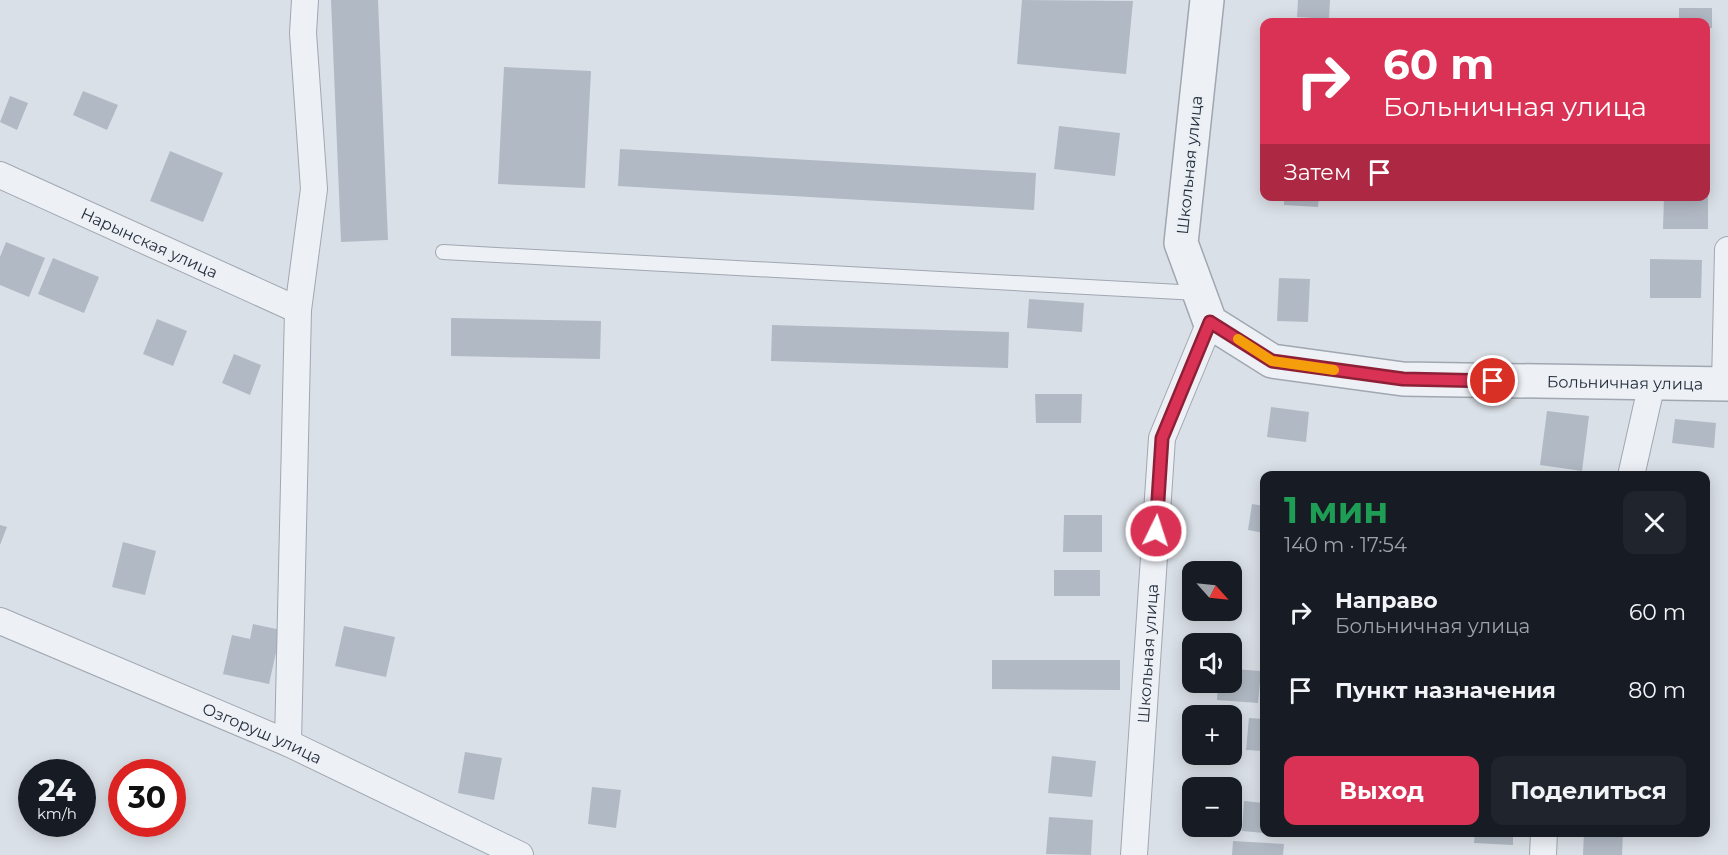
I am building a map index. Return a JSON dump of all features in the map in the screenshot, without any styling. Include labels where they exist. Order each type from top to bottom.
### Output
[{"type":"street","points":[[288,743],[298,310],[314,189],[303,33],[305,0]]},
{"type":"street","name":"Школьная улица","points":[[1134,855],[1162,438],[1205,307],[1180,243],[1207,0]]},
{"type":"street","name":"Нарынская улица","points":[[0,175],[298,310]]},
{"type":"street","points":[[1726,384],[1728,249]]},
{"type":"street","name":"Больничная улица","points":[[1205,307],[1272,361],[1403,379],[1726,384]]},
{"type":"street","points":[[1632,471],[1652,383]]},
{"type":"street","name":"Озгоруш улица","points":[[0,621],[288,743],[520,855]]},
{"type":"street","points":[[1543,855],[1544,837]]},
{"type":"lane","points":[[442,252],[1205,307]]},
{"type":"building","points":[[331,0],[378,0],[388,240],[341,242]]},
{"type":"building","points":[[1022,0],[1133,1],[1126,74],[1017,64]]},
{"type":"building","points":[[1298,0],[1330,0],[1329,18],[1297,17]]},
{"type":"building","points":[[1679,8],[1712,8],[1712,28],[1710,28],[1710,18],[1679,18]]},
{"type":"building","points":[[504,67],[591,71],[585,188],[498,184]]},
{"type":"building","points":[[83,91],[118,105],[107,130],[73,115]]},
{"type":"building","points":[[10,96],[28,103],[17,130],[0,122]]},
{"type":"building","points":[[1059,126],[1120,133],[1115,176],[1054,169]]},
{"type":"building","points":[[620,149],[1036,173],[1034,210],[618,186]]},
{"type":"building","points":[[170,151],[223,173],[203,222],[150,201]]},
{"type":"building","points":[[1284,201],[1319,201],[1318,207],[1284,205]]},
{"type":"building","points":[[1664,201],[1708,201],[1708,229],[1663,229]]},
{"type":"building","points":[[6,242],[45,258],[29,297],[0,285],[0,257]]},
{"type":"building","points":[[53,258],[99,277],[84,313],[38,294]]},
{"type":"building","points":[[1650,259],[1702,260],[1701,298],[1650,298]]},
{"type":"building","points":[[1279,278],[1310,279],[1308,322],[1277,321]]},
{"type":"building","points":[[1029,299],[1084,303],[1082,332],[1027,328]]},
{"type":"building","points":[[451,318],[601,321],[600,359],[451,356]]},
{"type":"building","points":[[157,319],[187,331],[173,366],[143,354]]},
{"type":"building","points":[[772,325],[1009,332],[1008,368],[771,361]]},
{"type":"building","points":[[234,354],[261,365],[250,395],[222,383]]},
{"type":"building","points":[[1035,394],[1082,394],[1081,423],[1036,423]]},
{"type":"building","points":[[1271,407],[1309,412],[1306,442],[1267,437]]},
{"type":"building","points":[[1547,411],[1589,416],[1582,471],[1540,465]]},
{"type":"building","points":[[1675,419],[1716,423],[1714,448],[1672,443]]},
{"type":"building","points":[[1252,504],[1260,505],[1260,532],[1248,530]]},
{"type":"building","points":[[1064,515],[1102,515],[1102,552],[1063,552]]},
{"type":"building","points":[[0,525],[7,527],[0,545]]},
{"type":"building","points":[[123,542],[156,551],[145,595],[112,587]]},
{"type":"building","points":[[1054,570],[1100,570],[1100,596],[1054,596]]},
{"type":"building","points":[[253,624],[281,630],[269,684],[223,674],[232,635],[250,639]]},
{"type":"building","points":[[344,626],[395,637],[386,677],[335,666]]},
{"type":"building","points":[[992,660],[1120,660],[1120,690],[992,689]]},
{"type":"building","points":[[1242,670],[1260,671],[1258,703],[1217,700],[1217,693],[1242,693]]},
{"type":"building","points":[[1249,718],[1260,719],[1260,751],[1246,750]]},
{"type":"building","points":[[465,752],[502,758],[494,800],[458,793]]},
{"type":"building","points":[[1052,756],[1096,761],[1092,797],[1048,793]]},
{"type":"building","points":[[592,787],[621,790],[616,828],[588,824]]},
{"type":"building","points":[[1244,801],[1260,803],[1260,833],[1242,831]]},
{"type":"building","points":[[1049,817],[1093,820],[1091,855],[1046,854]]},
{"type":"building","points":[[1475,837],[1513,837],[1513,845],[1474,843]]},
{"type":"building","points":[[1584,837],[1623,837],[1622,855],[1583,855]]},
{"type":"building","points":[[1233,841],[1284,844],[1283,855],[1232,855]]},
{"type":"slow traffic","points":[[1238,339],[1272,361],[1334,370]]},
{"type":"route","points":[[1156,531],[1162,438],[1210,322],[1272,361],[1403,379],[1493,381]]}]
